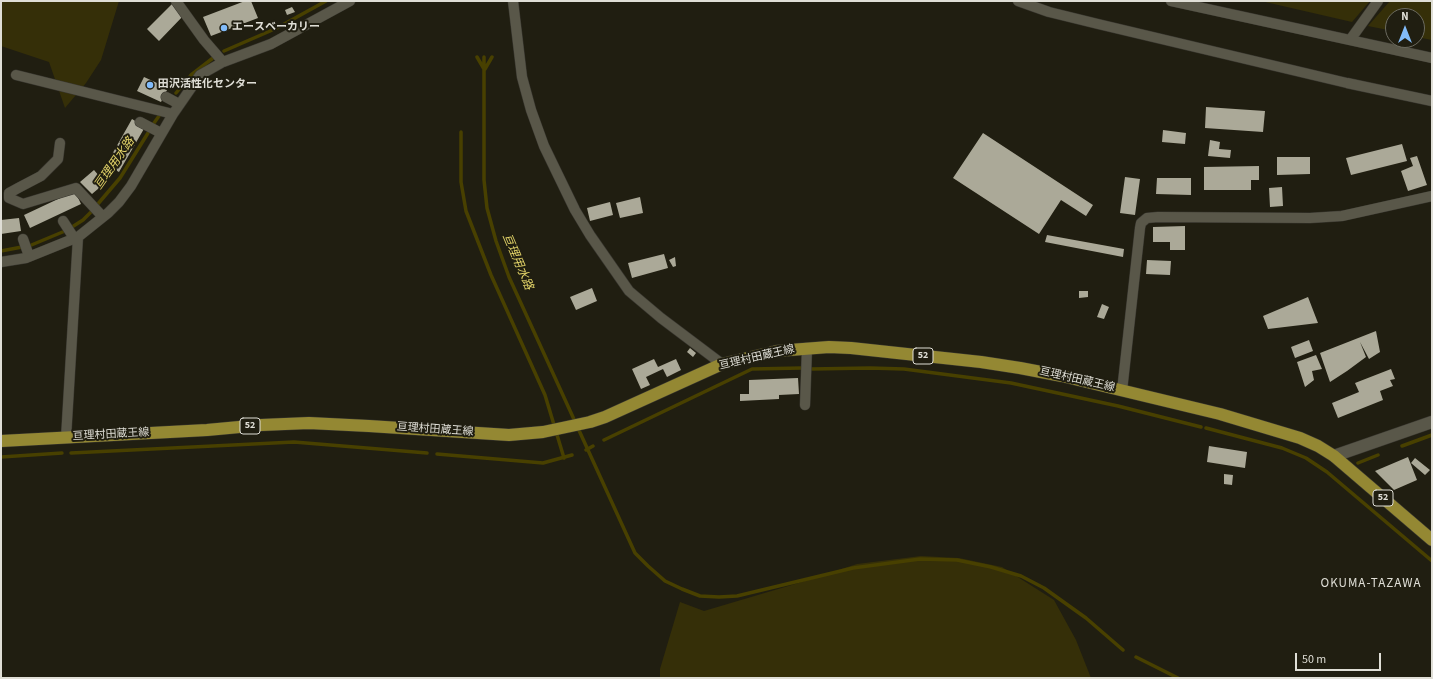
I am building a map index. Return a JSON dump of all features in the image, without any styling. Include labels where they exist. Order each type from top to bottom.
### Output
[{"type":"main road","name":"亘理村田蔵王線","points":[[1,441],[207,430],[260,425],[309,424],[369,426],[509,435],[543,432],[590,422],[722,364],[777,351],[807,348],[851,348],[980,362],[1062,376],[1220,414],[1300,438],[1318,446],[1334,456],[1432,540]]},
{"type":"street","points":[[176,1],[204,40],[223,62]]},
{"type":"street","points":[[1,262],[29,256],[76,238],[103,217],[119,202],[143,167],[179,104],[200,75],[223,62],[272,44],[350,1]]},
{"type":"street","points":[[513,1],[522,77],[531,110],[544,146],[590,235],[629,291],[722,364]]},
{"type":"street","points":[[1018,1],[1049,12],[1098,24],[1347,83],[1432,101]]},
{"type":"street","points":[[1171,1],[1432,58]]},
{"type":"street","points":[[1350,40],[1378,1]]},
{"type":"street","points":[[16,75],[173,114]]},
{"type":"street","points":[[166,97],[179,104]]},
{"type":"street","points":[[140,122],[161,134]]},
{"type":"street","points":[[60,143],[58,159],[41,176],[10,193],[10,198],[23,204],[76,188],[103,217]]},
{"type":"street","points":[[1122,391],[1140,228],[1141,223],[1147,218],[1310,218],[1342,216],[1432,196]]},
{"type":"street","points":[[63,221],[76,238],[66,438]]},
{"type":"street","points":[[23,239],[29,256]]},
{"type":"street","points":[[805,405],[807,348]]},
{"type":"street","points":[[1334,456],[1432,422]]},
{"type":"shaded area","points":[[1,1],[119,1],[101,60],[86,83],[65,108],[49,62],[1,46]]},
{"type":"shaded area","points":[[1261,1],[1370,1],[1352,22]]},
{"type":"shaded area","points":[[1390,1],[1432,1],[1432,40],[1425,39],[1425,8],[1385,8],[1385,29],[1368,26]]},
{"type":"shaded area","points":[[921,556],[959,558],[1002,567],[1054,600],[1076,640],[1091,678],[660,678],[660,669],[680,602],[704,611],[857,564]]},
{"type":"building","points":[[245,1],[251,1],[258,18],[211,36],[203,17]]},
{"type":"building","points":[[172,4],[184,15],[159,41],[147,29]]},
{"type":"building","points":[[292,7],[295,12],[287,15],[285,10]]},
{"type":"building","points":[[144,77],[168,88],[161,102],[137,91]]},
{"type":"building","points":[[1206,107],[1265,111],[1263,132],[1205,128]]},
{"type":"building","points":[[132,119],[145,127],[119,172],[106,165]]},
{"type":"building","points":[[1163,130],[1186,133],[1185,144],[1162,142]]},
{"type":"building","points":[[983,133],[1093,205],[1086,216],[1061,200],[1039,234],[953,178]]},
{"type":"building","points":[[1210,140],[1220,142],[1219,149],[1231,150],[1230,158],[1208,156]]},
{"type":"building","points":[[1402,144],[1407,161],[1351,175],[1346,158]]},
{"type":"building","points":[[1417,156],[1427,185],[1408,191],[1401,171],[1413,166],[1410,158]]},
{"type":"building","points":[[1277,157],[1310,157],[1310,174],[1277,175]]},
{"type":"building","points":[[1259,166],[1259,180],[1251,180],[1251,190],[1204,190],[1204,167]]},
{"type":"building","points":[[94,170],[105,183],[92,194],[80,182]]},
{"type":"building","points":[[1125,177],[1140,179],[1135,215],[1120,213]]},
{"type":"building","points":[[1157,178],[1191,178],[1191,195],[1156,194]]},
{"type":"building","points":[[1282,187],[1283,206],[1270,207],[1269,188]]},
{"type":"building","points":[[75,191],[81,204],[30,228],[24,215]]},
{"type":"building","points":[[640,197],[643,213],[620,218],[616,203]]},
{"type":"building","points":[[610,202],[613,215],[590,221],[587,208]]},
{"type":"building","points":[[19,218],[21,231],[1,234],[1,220]]},
{"type":"building","points":[[1185,226],[1185,250],[1170,250],[1170,242],[1153,242],[1153,227]]},
{"type":"building","points":[[1047,235],[1124,249],[1123,257],[1045,242]]},
{"type":"building","points":[[664,254],[668,268],[632,278],[628,263]]},
{"type":"building","points":[[675,257],[676,266],[673,267],[669,260]]},
{"type":"building","points":[[1147,260],[1171,261],[1170,275],[1146,274]]},
{"type":"building","points":[[592,288],[597,301],[576,310],[570,297]]},
{"type":"building","points":[[1079,291],[1088,291],[1088,297],[1079,298]]},
{"type":"building","points":[[1308,297],[1318,323],[1268,329],[1263,316]]},
{"type":"building","points":[[1102,304],[1109,307],[1104,319],[1097,317]]},
{"type":"building","points":[[1376,331],[1380,352],[1369,359],[1360,342],[1366,357],[1330,382],[1320,353]]},
{"type":"building","points":[[1309,340],[1313,351],[1295,358],[1291,347]]},
{"type":"building","points":[[690,348],[696,353],[693,357],[687,352]]},
{"type":"building","points":[[1316,355],[1322,369],[1312,371],[1314,380],[1305,387],[1297,362]]},
{"type":"building","points":[[654,359],[658,367],[676,359],[681,370],[667,377],[663,369],[646,377],[650,385],[641,389],[632,369]]},
{"type":"building","points":[[1391,369],[1395,379],[1390,380],[1393,386],[1380,391],[1383,400],[1338,418],[1332,403],[1359,392],[1355,383]]},
{"type":"building","points":[[798,378],[799,394],[779,395],[779,399],[740,401],[740,394],[749,394],[749,380]]},
{"type":"building","points":[[1209,446],[1247,452],[1245,468],[1207,462]]},
{"type":"building","points":[[1408,457],[1417,480],[1394,490],[1375,471]]},
{"type":"building","points":[[1415,458],[1430,470],[1425,475],[1411,463]]},
{"type":"building","points":[[1224,474],[1233,475],[1232,485],[1224,484]]},
{"type":"waterway","name":"亘理用水路","points":[[224,51],[277,28],[326,1]]},
{"type":"waterway","points":[[477,57],[484,69]]},
{"type":"waterway","points":[[484,57],[484,180],[487,208],[496,241],[509,277],[635,553],[648,566],[665,581],[682,589],[700,596],[719,597],[737,596],[853,568],[920,559],[957,560],[991,567],[1021,576],[1044,588],[1086,618],[1123,650]]},
{"type":"waterway","points":[[485,69],[492,57]]},
{"type":"waterway","name":"亘理用水路","points":[[176,93],[191,75],[213,58]]},
{"type":"waterway","name":"亘理用水路","points":[[154,123],[159,116]]},
{"type":"waterway","points":[[461,132],[461,182],[466,211],[491,275],[545,395],[564,458]]},
{"type":"waterway","name":"亘理用水路","points":[[97,205],[120,178],[148,133]]},
{"type":"waterway","name":"亘理用水路","points":[[72,227],[83,220],[91,212]]},
{"type":"waterway","name":"亘理用水路","points":[[29,246],[65,231]]},
{"type":"waterway","name":"亘理用水路","points":[[1,251],[22,247]]},
{"type":"waterway","points":[[604,440],[752,369],[802,368]]},
{"type":"waterway","points":[[811,369],[904,369],[1011,383],[1118,406],[1201,427]]},
{"type":"waterway","points":[[1206,428],[1282,448],[1306,458],[1327,472],[1432,561]]},
{"type":"waterway","points":[[1402,446],[1432,435]]},
{"type":"waterway","points":[[71,453],[294,442],[427,453]]},
{"type":"waterway","name":"亘理用水路","points":[[586,450],[593,446]]},
{"type":"waterway","points":[[1,457],[62,453]]},
{"type":"waterway","points":[[437,454],[543,463],[572,455]]},
{"type":"waterway","points":[[1358,463],[1378,455]]},
{"type":"waterway","points":[[1136,657],[1178,678]]},
{"type":"place","name":"エースベーカリー","points":[[224,28]]},
{"type":"place","name":"田沢活性化センター","points":[[150,85]]},
{"type":"district","name":"OKUMA-TAZAWA","points":[[1371,584]]}]
